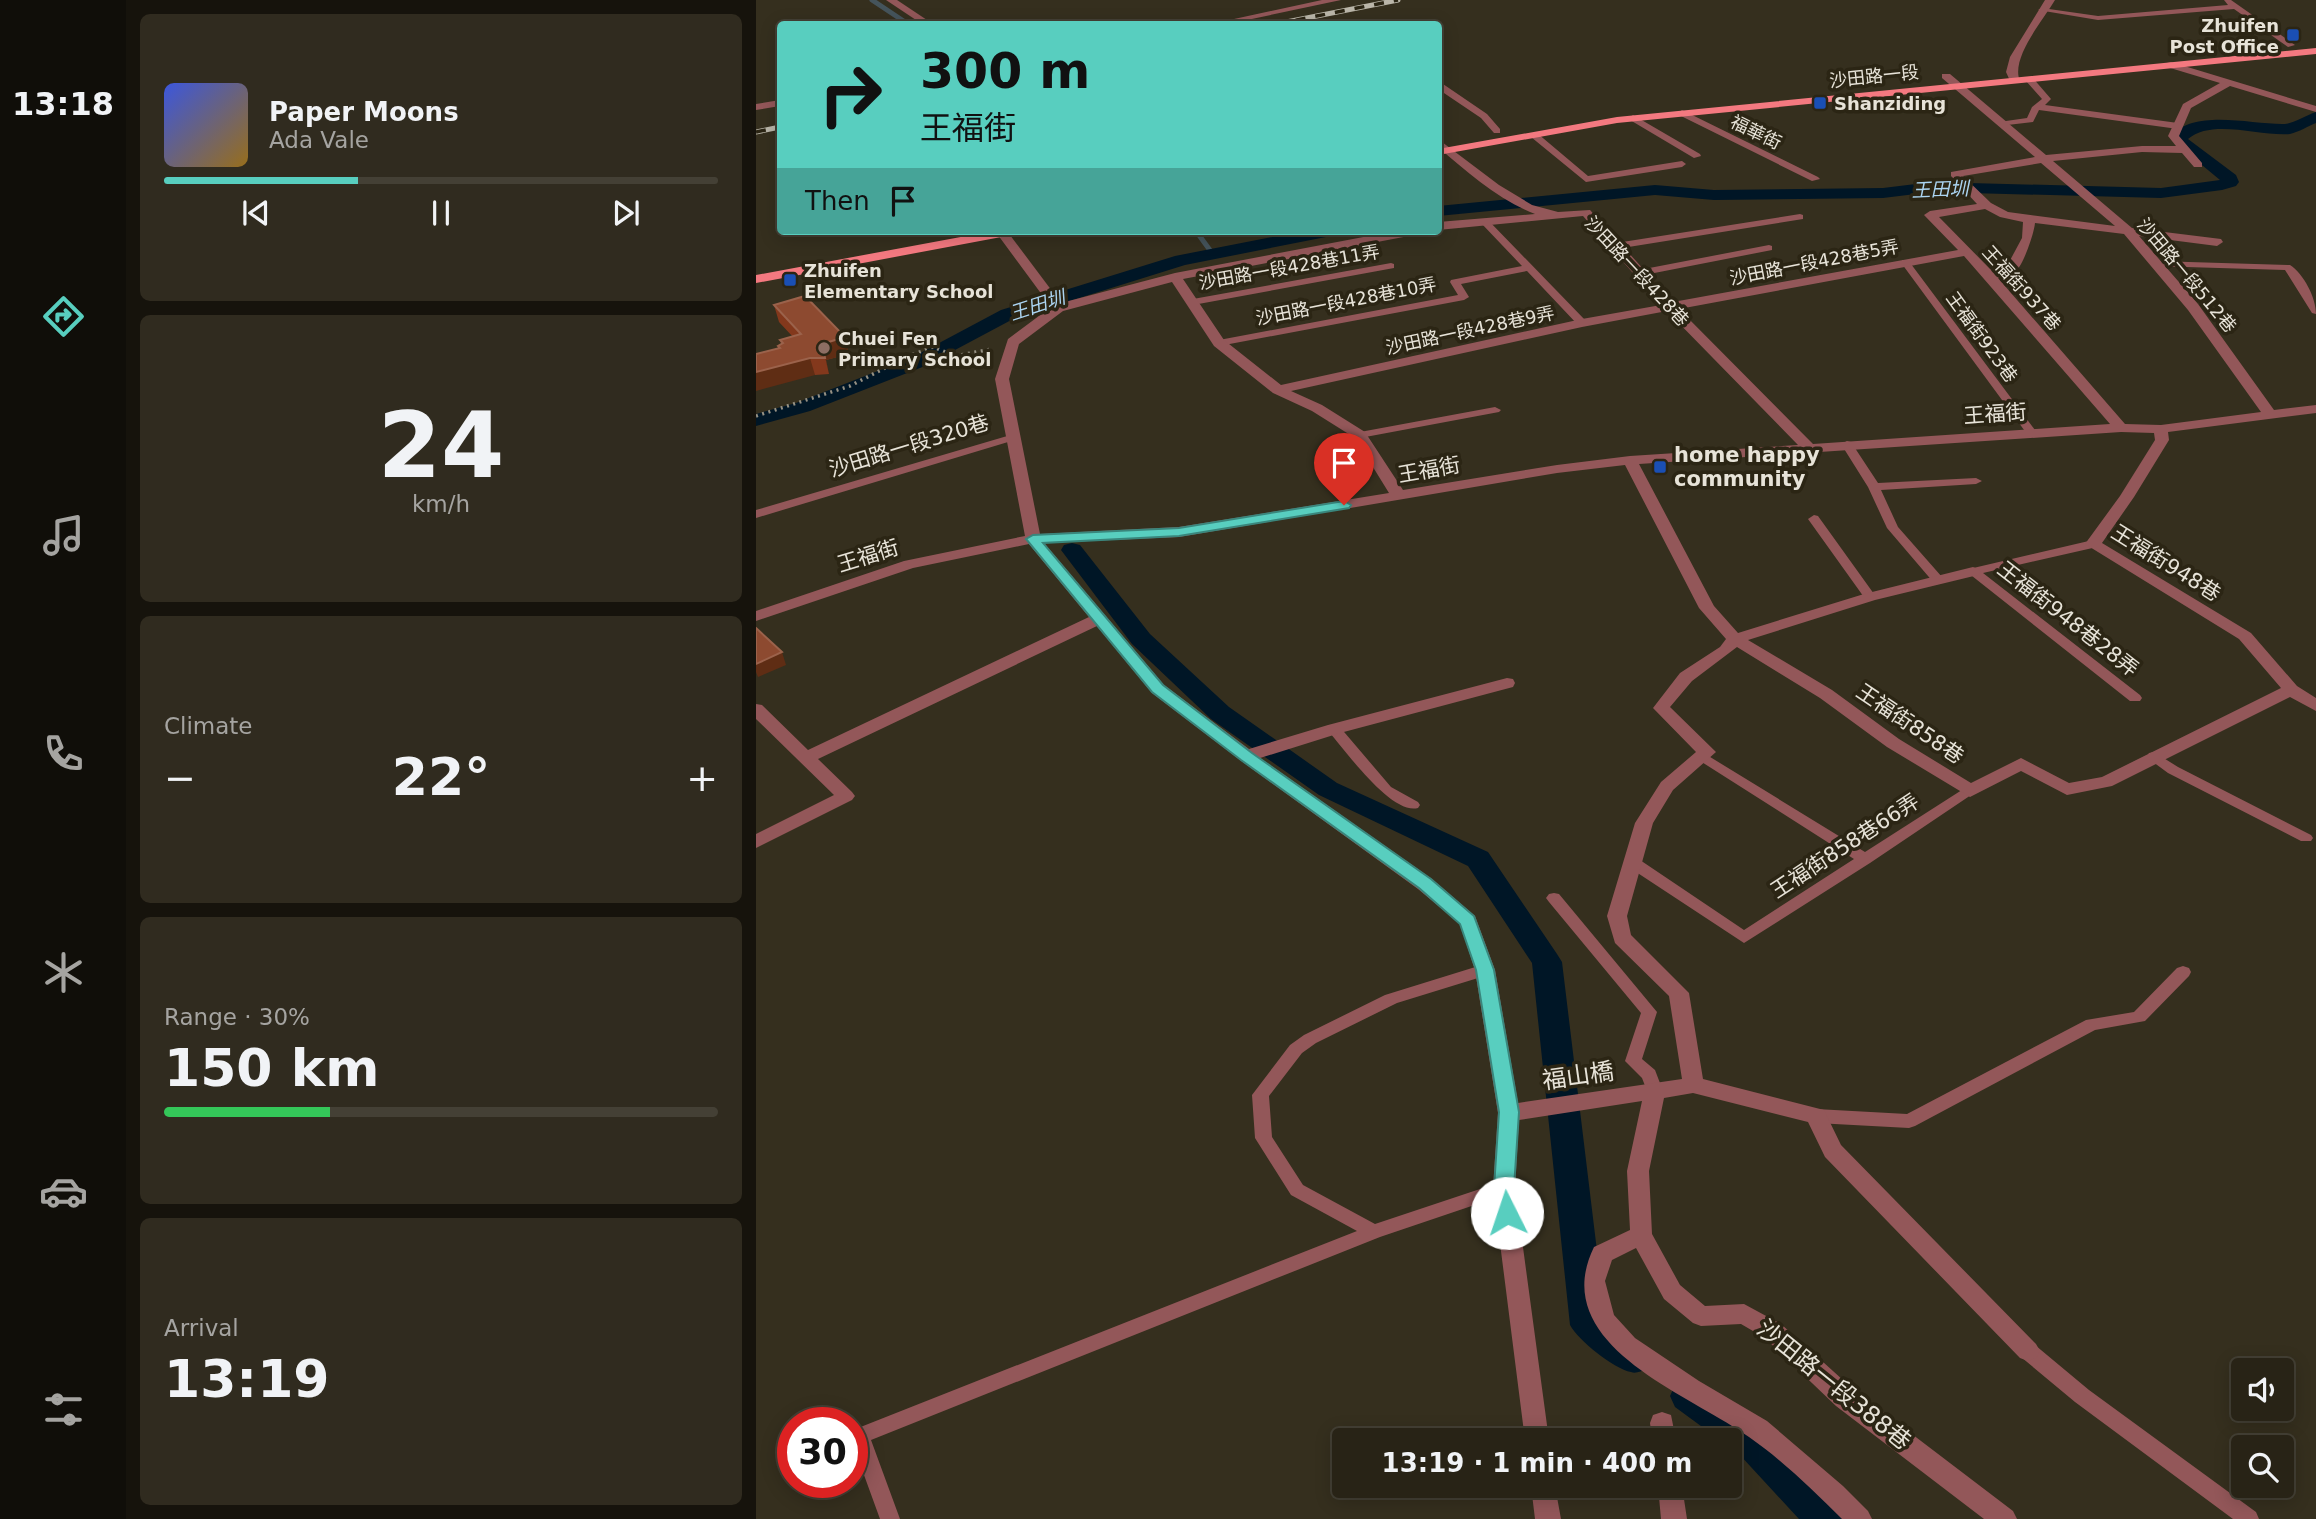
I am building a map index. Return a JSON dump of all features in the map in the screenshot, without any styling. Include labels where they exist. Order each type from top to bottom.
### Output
[{"type":"main road","name":"沙田路一段","points":[[1442,147],[1633,118],[1957,85],[2013,76],[2316,43]]},
{"type":"main road","name":"沙田路一段","points":[[1442,147],[1497,131],[1671,104],[1946,76],[2013,76],[2029,79],[2316,51]]},
{"type":"main road","points":[[756,268],[937,235]]},
{"type":"main road","points":[[756,279],[989,235]]},
{"type":"street","points":[[891,0],[923,21]]},
{"type":"street","points":[[1231,21],[1336,0]]},
{"type":"street","points":[[2013,76],[2015,57],[2050,0]]},
{"type":"street","points":[[2171,65],[2316,109]]},
{"type":"street","name":"沙田路一段512巷","points":[[1946,76],[2128,231],[2193,307],[2270,414]]},
{"type":"street","points":[[2199,165],[2173,136],[2187,106],[2228,83]]},
{"type":"street","points":[[756,107],[777,104]]},
{"type":"street","name":"沙田路一段428巷","points":[[1442,148],[1468,169],[1529,207],[1557,216],[1586,212],[1670,307],[1809,448]]},
{"type":"street","points":[[2185,150],[2142,149],[2043,159],[1955,174],[1984,206],[2002,215],[2217,242]]},
{"type":"street","name":"王福街937巷","points":[[1984,206],[1930,215],[1990,276],[2121,428]]},
{"type":"street","points":[[1442,226],[1557,216]]},
{"type":"street","points":[[1990,276],[2013,267],[2028,238],[2029,219]]},
{"type":"street","points":[[1007,235],[1058,308]]},
{"type":"street","points":[[1014,437],[1002,379],[1013,342],[1058,308],[1175,276],[1393,235]]},
{"type":"street","name":"沙田路一段428巷5弄","points":[[1670,307],[1966,252]]},
{"type":"street","points":[[1175,276],[1219,343],[1278,390],[1317,408],[1360,435],[1399,496]]},
{"type":"street","name":"沙田路一段428巷9弄","points":[[1278,390],[1583,323],[1670,307]]},
{"type":"street","points":[[2121,428],[2161,429],[2316,409]]},
{"type":"street","name":"王福街","points":[[756,616],[909,564],[1033,539],[1179,532],[1558,469],[1630,460],[2121,428]]},
{"type":"street","name":"王福街948巷","points":[[2161,429],[2162,440],[2127,497],[2093,544],[2245,636],[2291,690],[2316,706]]},
{"type":"street","name":"沙田路一段320巷","points":[[1014,437],[1033,539]]},
{"type":"street","name":"王福街858巷","points":[[1630,460],[1707,608],[1735,639],[1826,694],[1893,743],[1970,791],[2021,764],[2067,789],[2106,782],[2291,690]]},
{"type":"street","points":[[1033,539],[1158,689],[1246,756],[1425,884],[1468,921],[1485,970],[1509,1112],[1504,1188],[1535,1428]]},
{"type":"street","points":[[1693,1085],[1678,993],[1622,939],[1618,916],[1644,823],[1667,786],[1707,752],[1703,745],[1661,708],[1686,677],[1726,650],[1735,639],[1870,597],[1973,572]]},
{"type":"street","points":[[807,757],[1100,618]]},
{"type":"street","points":[[1246,756],[1334,729],[1507,683]]},
{"type":"street","points":[[756,709],[846,796],[756,842]]},
{"type":"street","points":[[1656,1091],[1693,1085],[1816,1116],[1833,1152],[2028,1351]]},
{"type":"street","name":"福山橋","points":[[1509,1112],[1656,1091]]},
{"type":"street","name":"沙田路一段388巷","points":[[1656,1091],[1638,1171],[1641,1235],[1672,1292],[1701,1316],[1744,1314],[1773,1331],[1845,1398],[2004,1519]]},
{"type":"street","points":[[1641,1235],[1602,1254],[1594,1280],[1602,1320],[1626,1345],[1690,1389],[1758,1429],[1859,1519]]},
{"type":"street","points":[[1545,1498],[1548,1519]]},
{"type":"street","points":[[1671,1498],[1674,1519]]},
{"type":"lane","points":[[2225,0],[2291,45]]},
{"type":"lane","points":[[2042,10],[2098,18],[2234,7]]},
{"type":"lane","points":[[2002,124],[2030,120],[2047,99],[2029,79]]},
{"type":"lane","points":[[1442,87],[1484,116],[1497,131]]},
{"type":"lane","points":[[2038,107],[2178,126]]},
{"type":"lane","name":"福華街","points":[[1682,113],[1815,179]]},
{"type":"lane","points":[[1633,118],[1697,156]]},
{"type":"lane","points":[[1534,135],[1586,178],[1682,164]]},
{"type":"lane","points":[[1616,246],[1800,217]]},
{"type":"lane","points":[[1484,221],[1583,323]]},
{"type":"lane","points":[[1639,273],[1769,248]]},
{"type":"lane","name":"王福街923巷","points":[[1905,262],[2031,432]]},
{"type":"lane","points":[[2156,264],[2287,267],[2292,270],[2316,311]]},
{"type":"lane","name":"沙田路一段428巷11弄","points":[[1193,302],[1391,265]]},
{"type":"lane","name":"沙田路一段428巷10弄","points":[[1219,343],[1464,296],[1455,282],[1528,268]]},
{"type":"lane","points":[[1360,435],[1495,410]]},
{"type":"lane","name":"沙田路一段320巷","points":[[756,514],[1014,437]]},
{"type":"lane","points":[[1847,444],[1874,486],[1893,528],[1938,580]]},
{"type":"lane","points":[[1874,486],[1976,481]]},
{"type":"lane","points":[[1814,519],[1870,597]]},
{"type":"lane","name":"王福街948巷28弄","points":[[1973,572],[2093,544]]},
{"type":"lane","name":"王福街948巷28弄","points":[[1973,572],[2135,698]]},
{"type":"lane","points":[[1334,729],[1386,790],[1413,804]]},
{"type":"lane","points":[[1702,756],[1865,859]]},
{"type":"lane","points":[[2154,756],[2173,770],[2306,838]]},
{"type":"lane","name":"王福街858巷66弄","points":[[1632,862],[1744,937],[1970,791]]},
{"type":"lane","points":[[1554,898],[1649,1012],[1633,1061],[1649,1075],[1656,1091]]},
{"type":"lane","points":[[1374,1232],[1297,1189],[1264,1138],[1260,1095],[1296,1049],[1310,1039],[1391,999],[1485,970]]},
{"type":"lane","points":[[1816,1116],[1909,1121],[2092,1024],[2139,1017],[2183,972]]},
{"type":"lane","points":[[890,1519],[859,1436],[1374,1232],[1504,1188]]},
{"type":"lane","points":[[2028,1351],[2082,1396],[2249,1519]]},
{"type":"path","points":[[756,416],[850,386],[933,347],[946,356],[959,357],[1013,342]]},
{"type":"building","points":[[805,296],[845,337],[822,344],[825,358],[810,358],[756,372],[756,354],[780,348],[778,346],[783,343],[780,340],[801,334],[774,305]]},
{"type":"building","points":[[756,628],[782,652],[756,664]]},
{"type":"waterway","points":[[872,0],[904,21]]},
{"type":"waterway","name":"王田圳","points":[[1442,211],[1655,190],[1714,195],[1883,193],[1932,187],[2161,193],[2230,182],[2230,179],[2181,141],[2179,136],[2193,128],[2241,124],[2289,129],[2316,117]]},
{"type":"waterway","points":[[1199,235],[1212,253]]},
{"type":"waterway","name":"王田圳","points":[[756,420],[803,407],[918,362],[1008,314],[1181,260],[1310,235]]},
{"type":"waterway","points":[[1072,550],[1141,639],[1220,713],[1328,789],[1478,859],[1547,962],[1588,1325],[1634,1358]]},
{"type":"waterway","points":[[1688,1396],[1752,1442],[1824,1519]]},
{"type":"railway","points":[[1291,21],[1398,0]]},
{"type":"railway","points":[[756,132],[777,128]]},
{"type":"place","name":"Zhuifen Post Office","points":[[2293,35]]},
{"type":"place","name":"Shanziding","points":[[1820,103]]},
{"type":"place","name":"Zhuifen Elementary School","points":[[790,280]]},
{"type":"place","name":"Chuei Fen Primary School","points":[[824,348]]},
{"type":"place","name":"home happy community","points":[[1660,467]]},
{"type":"route","points":[[1344,505],[1179,532],[1033,539],[1158,689],[1246,756],[1425,884],[1468,921],[1485,970],[1509,1112],[1504,1188],[1507,1213]]}]
